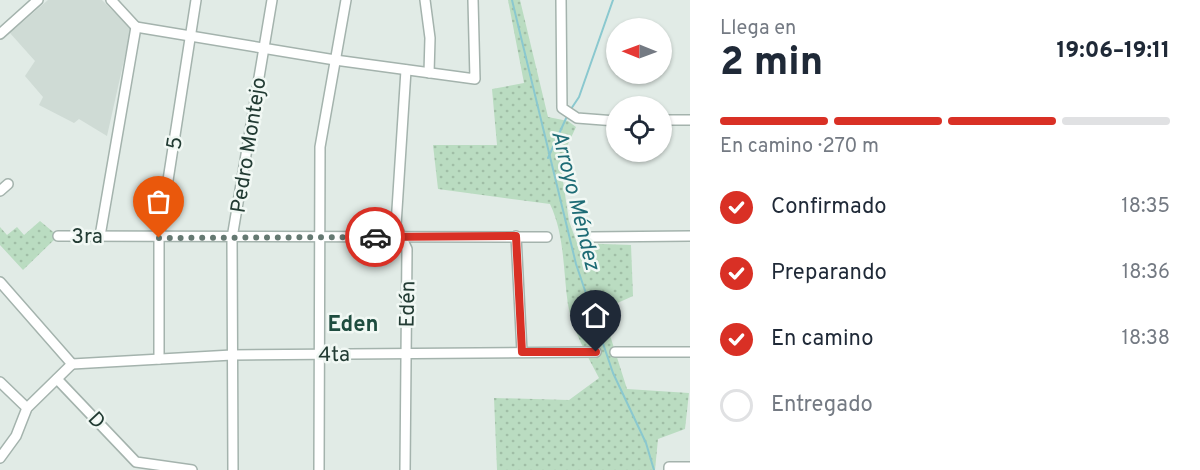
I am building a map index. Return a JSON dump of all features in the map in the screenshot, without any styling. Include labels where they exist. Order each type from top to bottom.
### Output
[{"type":"street","points":[[0,34],[38,0]]},
{"type":"street","points":[[111,0],[136,27],[335,60],[475,79],[473,0]]},
{"type":"street","name":"5","points":[[159,359],[159,238],[196,0]]},
{"type":"street","name":"Pedro Montejo","points":[[233,470],[232,238],[272,0]]},
{"type":"street","points":[[319,470],[320,147],[346,0]]},
{"type":"street","points":[[425,0],[430,38],[429,73]]},
{"type":"street","points":[[561,0],[562,108],[577,118],[606,120]]},
{"type":"street","points":[[100,236],[136,27]]},
{"type":"street","name":"Edén","points":[[405,470],[407,249],[396,225],[406,70]]},
{"type":"street","points":[[672,120],[690,120]]},
{"type":"street","name":"3ra","points":[[58,236],[548,237]]},
{"type":"street","points":[[516,236],[522,352]]},
{"type":"street","points":[[592,237],[690,236]]},
{"type":"street","points":[[0,283],[72,364],[27,408],[16,436],[0,458]]},
{"type":"street","name":"4ta","points":[[72,364],[232,355],[596,352]]},
{"type":"street","points":[[615,352],[690,352]]},
{"type":"street","name":"D","points":[[57,379],[136,462],[192,470]]},
{"type":"street","points":[[0,382],[27,408]]},
{"type":"street","points":[[669,469],[690,467]]},
{"type":"shaded area","points":[[48,0],[102,0],[131,29],[107,136],[79,119],[74,123],[39,105],[43,97],[25,76],[35,61],[10,33]]},
{"type":"green space","points":[[508,0],[520,0],[548,117],[568,121],[576,127],[560,161],[569,221],[577,243],[631,245],[633,296],[602,310],[627,389],[689,393],[685,429],[658,439],[655,470],[497,470],[494,398],[569,400],[599,378],[570,315],[561,241],[550,204],[438,189],[433,145],[497,145],[492,89],[524,83]]},
{"type":"green space","points":[[40,221],[58,236],[23,270],[0,245],[0,227],[7,235],[17,227],[24,235]]},
{"type":"waterway","name":"Arroyo Méndez","points":[[512,0],[576,264],[613,373],[646,443],[654,470]]},
{"type":"waterway","points":[[571,109],[579,97],[613,0]]},
{"type":"waterway","points":[[548,158],[568,114]]},
{"type":"way so far","points":[[159,238],[375,237]]},
{"type":"district","name":"Eden","points":[[353,323]]},
{"type":"route","points":[[375,237],[516,236],[522,352],[596,352]]}]
